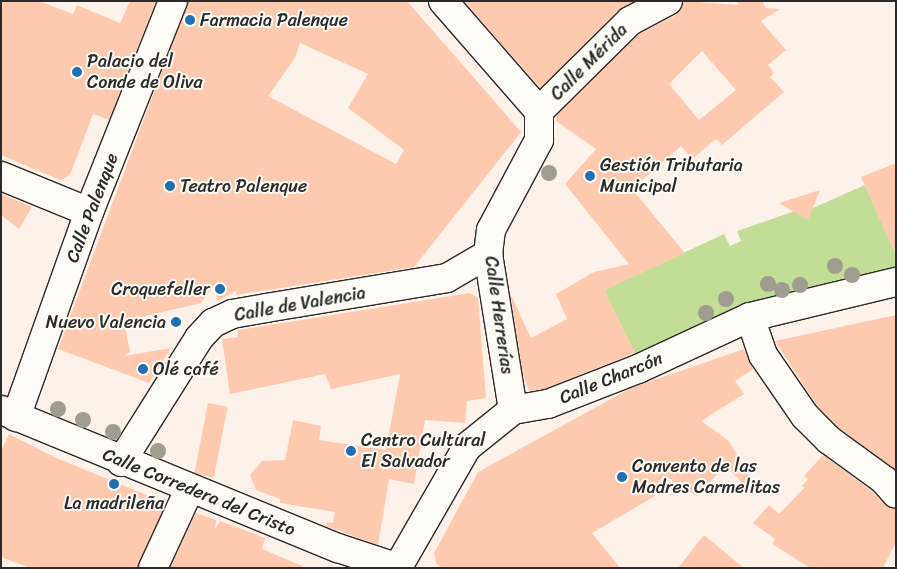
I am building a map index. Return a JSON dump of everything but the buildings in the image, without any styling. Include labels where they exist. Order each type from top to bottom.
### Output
[{"type":"street","name":"Calle Palenque","points":[[9,413],[173,1]]},
{"type":"street","points":[[443,1],[539,112]]},
{"type":"street","name":"Calle Mérida","points":[[539,112],[630,21],[663,2]]},
{"type":"street","name":"Calle Herrerías","points":[[513,410],[488,254],[492,230],[539,140],[539,112]]},
{"type":"street","points":[[1,176],[90,212]]},
{"type":"street","name":"Calle de Valencia","points":[[122,462],[199,338],[213,322],[240,313],[447,278],[488,254]]},
{"type":"street","name":"Calle Charcón","points":[[399,568],[467,447],[513,410],[548,404],[638,369],[750,317],[896,282]]},
{"type":"street","points":[[750,317],[763,355],[805,416],[829,440],[884,480],[896,494]]},
{"type":"street","name":"Calle Corredera del Cristo","points":[[9,413],[122,462],[190,488],[335,558],[399,568]]},
{"type":"street","points":[[154,568],[190,488]]},
{"type":"green space","points":[[865,185],[896,255],[896,277],[638,360],[604,290],[724,234],[730,246],[741,241],[737,231],[795,211],[809,215],[813,208]]},
{"type":"place","name":"Farmacia Palenque","points":[[190,20]]},
{"type":"place","name":"Palacio del Conde de Oliva","points":[[77,72]]},
{"type":"place","name":"Gestión Tributaria Municipal","points":[[590,176]]},
{"type":"place","name":"Teatro Palenque","points":[[170,186]]},
{"type":"place","name":"Croquefeller","points":[[220,289]]},
{"type":"place","name":"Nuevo Valencia","points":[[176,322]]},
{"type":"place","name":"Olé café","points":[[143,369]]},
{"type":"place","name":"Centro Cultural El Salvador","points":[[351,451]]},
{"type":"place","name":"Convento de las Madres Carmelitas","points":[[622,477]]},
{"type":"place","name":"La madrileña","points":[[114,484]]}]
